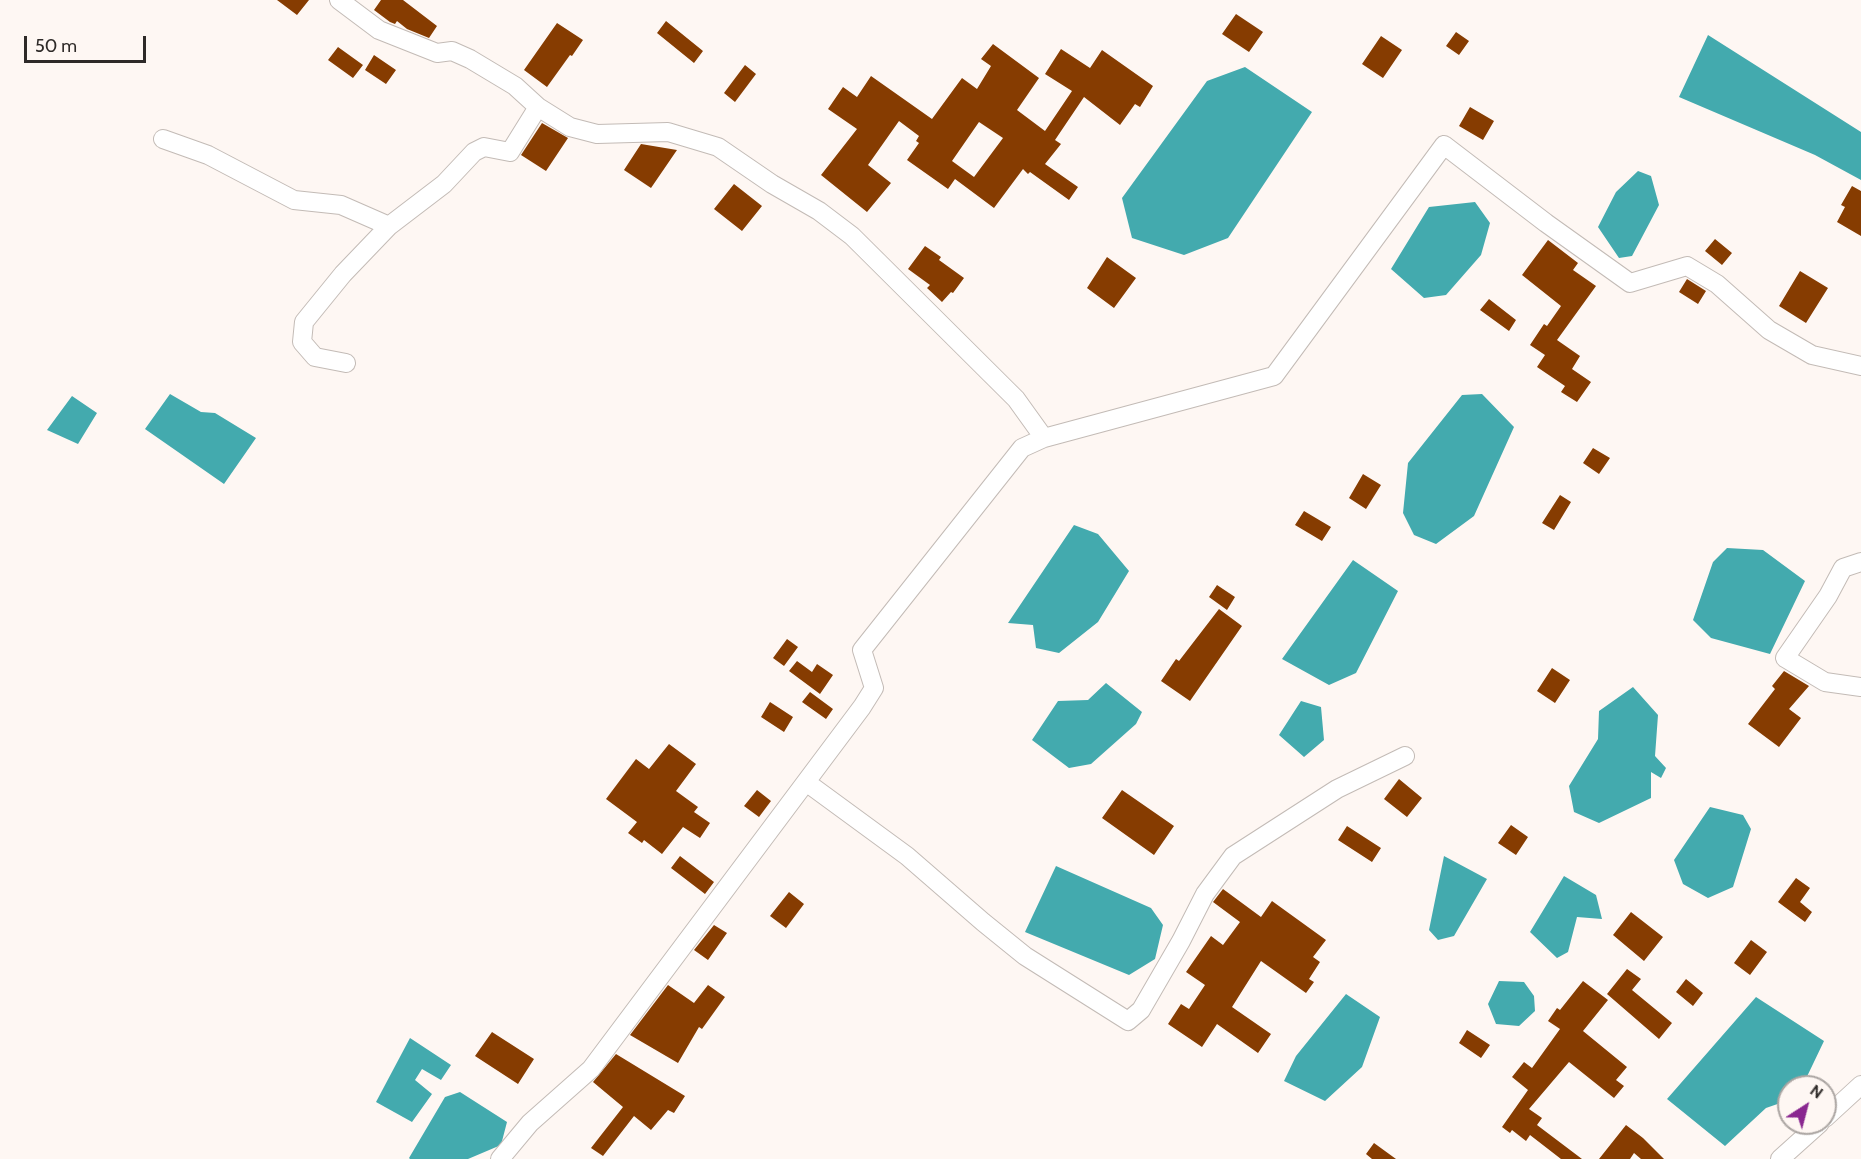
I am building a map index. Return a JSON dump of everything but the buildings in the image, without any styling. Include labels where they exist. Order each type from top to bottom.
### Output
[{"type":"street","points":[[339,0],[379,30],[437,53],[452,51],[470,59],[514,86],[538,107],[570,127],[597,134],[668,132],[718,147],[772,184],[819,211],[852,237],[1016,399],[1044,438]]},
{"type":"street","points":[[346,363],[315,357],[302,342],[304,322],[343,274],[389,225],[444,184],[474,152],[484,147],[510,152],[538,107]]},
{"type":"street","points":[[163,140],[208,155],[294,200],[341,205],[389,225]]},
{"type":"street","points":[[500,1159],[530,1123],[591,1069],[806,782],[874,688],[862,650],[1022,448],[1044,438],[1274,376],[1444,145],[1546,223],[1630,283],[1687,266],[1717,284],[1769,330],[1812,355],[1861,366]]},
{"type":"street","points":[[1861,562],[1843,568],[1828,596],[1785,658],[1825,682],[1861,687]]},
{"type":"street","points":[[806,782],[907,856],[1025,956],[1128,1021],[1142,1010],[1205,894],[1233,856],[1337,789],[1405,756]]},
{"type":"street","points":[[1837,1107],[1861,1085]]},
{"type":"street","points":[[1780,1159],[1807,1135]]},
{"type":"water","points":[[1708,35],[1861,132],[1861,180],[1815,155],[1679,97]]},
{"type":"water","points":[[1245,67],[1312,112],[1228,238],[1184,255],[1132,238],[1122,198],[1207,81]]},
{"type":"water","points":[[1638,171],[1651,176],[1659,205],[1632,256],[1619,258],[1598,227],[1616,192]]},
{"type":"water","points":[[1475,202],[1490,223],[1481,255],[1446,295],[1424,298],[1391,269],[1429,207]]},
{"type":"water","points":[[170,394],[201,412],[215,413],[256,438],[224,484],[145,429]]},
{"type":"water","points":[[1482,394],[1514,427],[1474,516],[1436,544],[1414,535],[1403,513],[1408,463],[1462,395]]},
{"type":"water","points":[[72,396],[97,413],[78,444],[47,430]]},
{"type":"water","points":[[1074,525],[1098,534],[1129,571],[1098,622],[1059,653],[1036,648],[1033,625],[1008,623]]},
{"type":"water","points":[[1727,548],[1763,550],[1805,581],[1770,654],[1711,638],[1693,620],[1713,562]]},
{"type":"water","points":[[1353,560],[1398,591],[1356,673],[1329,685],[1282,659]]},
{"type":"water","points":[[1106,683],[1142,712],[1136,724],[1091,764],[1069,768],[1032,740],[1058,701],[1088,700]]},
{"type":"water","points":[[1633,687],[1658,715],[1655,756],[1666,768],[1661,778],[1651,772],[1651,798],[1599,823],[1574,812],[1569,786],[1598,739],[1599,711]]},
{"type":"water","points":[[1301,701],[1321,707],[1324,740],[1304,757],[1279,735]]},
{"type":"water","points":[[1710,807],[1743,815],[1751,829],[1733,887],[1708,898],[1683,884],[1674,860]]},
{"type":"water","points":[[1444,856],[1487,879],[1454,936],[1438,940],[1429,930]]},
{"type":"water","points":[[1056,866],[1151,908],[1163,925],[1155,959],[1129,975],[1025,932]]},
{"type":"water","points":[[1564,876],[1596,895],[1602,919],[1577,917],[1568,952],[1557,958],[1530,932]]},
{"type":"water","points":[[1499,981],[1524,982],[1534,996],[1535,1011],[1519,1026],[1496,1024],[1488,1004]]},
{"type":"water","points":[[1346,994],[1380,1017],[1362,1067],[1325,1101],[1284,1081],[1296,1056]]},
{"type":"water","points":[[1756,997],[1824,1041],[1808,1075],[1777,1075],[1777,1104],[1766,1108],[1725,1146],[1667,1099]]},
{"type":"water","points":[[410,1038],[451,1065],[441,1080],[422,1069],[415,1080],[432,1094],[412,1122],[376,1102]]},
{"type":"water","points":[[460,1092],[507,1122],[501,1145],[468,1159],[410,1159],[445,1097]]}]
